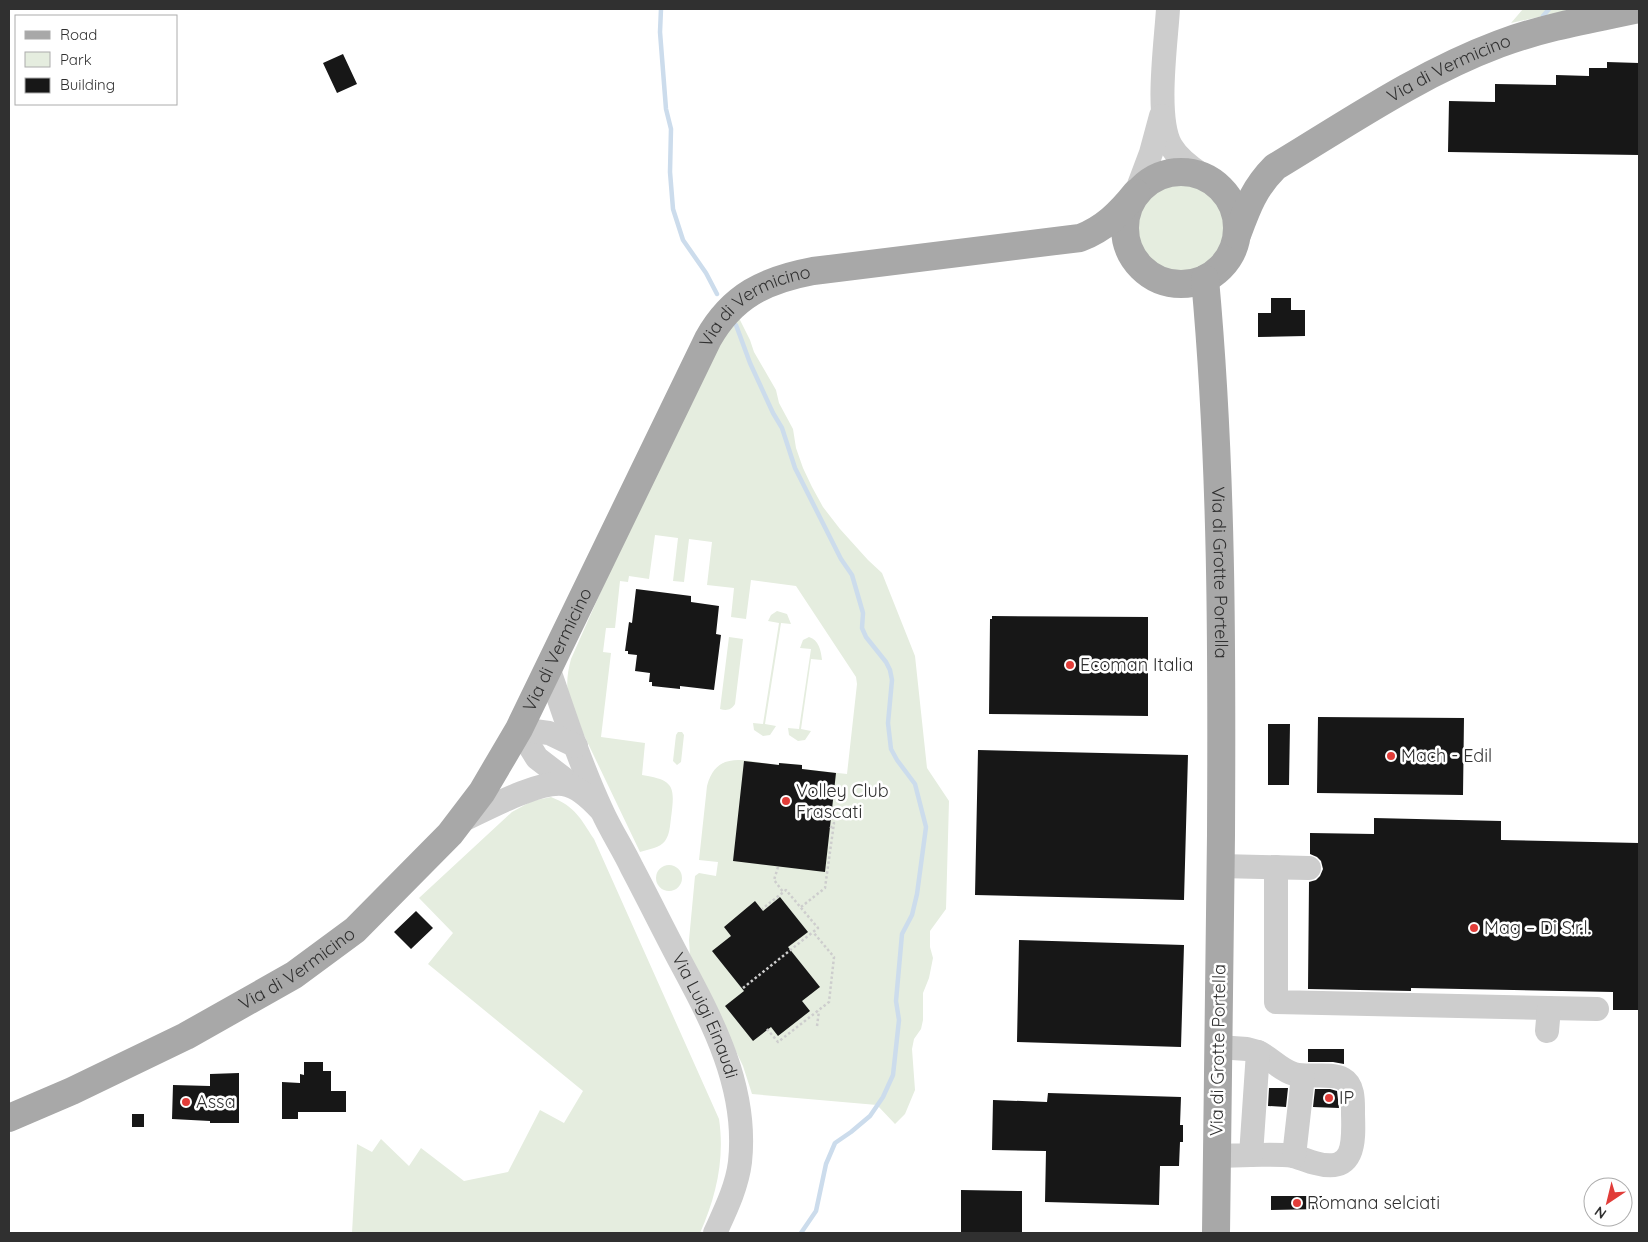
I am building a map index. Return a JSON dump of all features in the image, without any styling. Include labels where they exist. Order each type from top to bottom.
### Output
[{"type":"main road","name":"Via di Vermicino","points":[[1237,235],[1254,192],[1275,167],[1396,94],[1484,50],[1546,29],[1639,9]]},
{"type":"main road","name":"Via di Vermicino","points":[[1202,175],[1235,178],[1275,167]]},
{"type":"main road","points":[[1180,171],[1202,175],[1218,184],[1230,199],[1237,216],[1237,235],[1232,253],[1221,268],[1205,279],[1189,284],[1180,284],[1155,278],[1141,268],[1131,254],[1125,238],[1124,223],[1128,207],[1136,193],[1149,181],[1165,173],[1180,171]]},
{"type":"main road","name":"Via di Vermicino","points":[[9,1118],[72,1091],[186,1036],[294,975],[355,930],[384,903],[461,821],[482,792],[519,729],[708,339],[721,318],[736,302],[763,286],[808,272],[1080,238],[1108,223],[1136,193]]},
{"type":"main road","name":"Via di Vermicino","points":[[1080,238],[1104,242],[1131,254]]},
{"type":"main road","name":"Via di Grotte Portella","points":[[1205,279],[1215,402],[1220,528],[1222,685],[1216,1233]]},
{"type":"street","points":[[1136,193],[1151,153],[1162,112],[1168,9]]},
{"type":"street","points":[[1162,112],[1165,132],[1172,148],[1182,160],[1202,175]]},
{"type":"street","name":"Via Luigi Einaudi","points":[[549,670],[602,811],[697,993],[732,1074],[739,1108],[741,1143],[739,1164],[731,1196],[714,1233]]},
{"type":"street","points":[[519,729],[549,733],[576,746]]},
{"type":"street","name":"Via Luigi Einaudi","points":[[519,729],[537,758],[602,811]]},
{"type":"street","name":"Via Luigi Einaudi","points":[[461,821],[517,795],[542,787],[562,784],[579,791]]},
{"type":"street","points":[[1220,866],[1310,868]]},
{"type":"street","points":[[1276,867],[1276,1002],[1548,1019],[1597,1008]]},
{"type":"street","points":[[1217,1156],[1294,1156],[1315,1163],[1335,1166],[1348,1157],[1354,1138],[1352,1096],[1348,1083],[1342,1078],[1336,1076],[1303,1076],[1284,1070],[1270,1058],[1258,1052],[1247,1049],[1218,1047]]},
{"type":"street","points":[[1251,1155],[1258,1052]]},
{"type":"street","points":[[1294,1156],[1303,1076]]},
{"type":"path","points":[[801,907],[825,888],[834,823],[829,830]]},
{"type":"path","points":[[778,867],[774,880],[783,892]]},
{"type":"path","points":[[743,988],[818,928],[786,890],[762,909]]},
{"type":"path","points":[[768,1029],[778,1042],[829,1002],[834,957],[813,932]]},
{"type":"path","points":[[817,1026],[819,1010]]},
{"type":"green space","points":[[1523,9],[1575,9],[1511,23]]},
{"type":"green space","points":[[1178,182],[1196,186],[1210,196],[1220,210],[1224,228],[1220,246],[1210,260],[1196,270],[1178,274],[1160,270],[1146,260],[1136,246],[1132,228],[1136,210],[1146,196],[1160,186]]},
{"type":"green space","points":[[736,317],[740,320],[754,352],[776,390],[779,403],[793,429],[796,448],[803,468],[823,507],[840,529],[882,573],[915,656],[927,768],[949,801],[946,909],[930,931],[930,947],[933,958],[929,978],[923,993],[921,1029],[914,1039],[912,1049],[915,1090],[905,1114],[895,1124],[877,1105],[752,1094],[743,1066],[690,955],[689,940],[695,876],[699,873],[716,876],[718,862],[699,860],[707,786],[718,766],[735,760],[745,760],[778,765],[779,763],[802,765],[802,769],[847,774],[857,684],[856,677],[796,586],[751,580],[746,619],[731,617],[734,588],[707,585],[712,542],[689,539],[684,582],[673,581],[678,538],[655,535],[649,579],[629,576],[628,582],[620,581],[615,628],[606,628],[603,652],[611,653],[601,737],[645,743],[642,775],[661,779],[670,787],[673,799],[670,830],[665,841],[657,847],[640,852],[569,701],[567,683],[571,659],[676,422]]},
{"type":"green space","points":[[777,611],[787,614],[791,624],[781,623],[765,724],[776,726],[770,735],[763,736],[754,730],[753,723],[763,724],[779,623],[768,621],[771,615]]},
{"type":"green space","points":[[729,637],[743,639],[735,704],[730,709],[725,710],[720,709]]},
{"type":"green space","points":[[809,637],[817,643],[822,660],[811,659],[801,729],[811,731],[805,740],[798,741],[789,735],[788,728],[799,729],[811,649],[800,648],[803,640]]},
{"type":"green space","points":[[678,732],[682,732],[684,735],[681,762],[677,765],[673,761]]},
{"type":"green space","points":[[551,797],[572,809],[594,839],[719,1119],[721,1149],[718,1178],[711,1206],[700,1233],[352,1233],[357,1144],[372,1152],[381,1139],[409,1166],[421,1148],[464,1181],[508,1172],[540,1110],[564,1123],[583,1091],[428,964],[453,933],[419,898],[512,812],[532,801]]},
{"type":"green space","points":[[669,865],[678,869],[682,878],[678,887],[669,891],[660,887],[656,878],[660,869]]},
{"type":"building","points":[[343,54],[357,84],[337,93],[323,63]]},
{"type":"building","points":[[1607,62],[1639,63],[1639,155],[1448,152],[1449,101],[1495,102],[1495,84],[1556,85],[1556,75],[1589,76],[1589,68],[1607,68]]},
{"type":"building","points":[[1271,298],[1291,298],[1291,310],[1305,310],[1305,336],[1258,337],[1258,313],[1271,313]]},
{"type":"building","points":[[636,589],[691,596],[691,602],[719,606],[716,634],[721,635],[714,690],[680,686],[680,689],[652,686],[652,682],[649,682],[650,673],[635,671],[637,655],[628,654],[628,651],[625,651],[629,622],[632,623]]},
{"type":"building","name":"Ecoman Italia","points":[[992,616],[1148,617],[1148,716],[989,714],[990,619],[992,619]]},
{"type":"building","name":"Mach - Edil","points":[[1318,717],[1464,718],[1463,795],[1317,793]]},
{"type":"building","points":[[1268,724],[1290,724],[1289,785],[1268,785]]},
{"type":"building","points":[[978,750],[1188,755],[1184,900],[975,895]]},
{"type":"building","name":"Volley Club Frascati","points":[[744,761],[779,765],[779,763],[802,765],[802,769],[836,773],[825,872],[733,861]]},
{"type":"building","name":"Mag – Di S.r.l.","points":[[1374,818],[1501,821],[1501,840],[1639,843],[1639,1010],[1613,1010],[1613,992],[1411,988],[1411,991],[1308,989],[1309,882],[1316,880],[1323,869],[1321,861],[1310,854],[1310,833],[1374,834]]},
{"type":"building","points":[[780,897],[808,932],[788,947],[820,987],[802,1001],[810,1011],[778,1036],[771,1027],[753,1041],[725,1006],[744,991],[712,951],[731,936],[724,927],[755,901],[763,911]]},
{"type":"building","points":[[416,911],[433,928],[411,949],[394,932]]},
{"type":"building","points":[[1019,940],[1184,945],[1181,1047],[1017,1042]]},
{"type":"building","points":[[1308,1049],[1344,1049],[1344,1064],[1308,1062]]},
{"type":"building","points":[[304,1062],[323,1062],[323,1071],[331,1071],[331,1091],[346,1091],[346,1112],[298,1112],[298,1119],[282,1119],[282,1082],[300,1083],[300,1074],[304,1075]]},
{"type":"building","points":[[239,1073],[239,1123],[210,1123],[210,1121],[172,1119],[173,1085],[210,1086],[210,1074]]},
{"type":"building","points":[[1269,1088],[1288,1088],[1286,1107],[1268,1106]]},
{"type":"building","points":[[1315,1089],[1337,1091],[1339,1108],[1313,1107]]},
{"type":"building","points":[[1048,1093],[1181,1097],[1180,1125],[1183,1125],[1183,1142],[1180,1142],[1179,1166],[1160,1166],[1159,1205],[1045,1202],[1046,1151],[992,1150],[993,1100],[1047,1102]]},
{"type":"building","points":[[132,1114],[144,1114],[144,1127],[132,1127]]},
{"type":"building","points":[[961,1190],[1022,1191],[1022,1233],[961,1233]]},
{"type":"building","name":"Romana selciati","points":[[1271,1196],[1322,1196],[1322,1209],[1271,1210]]},
{"type":"waterway","points":[[661,9],[660,32],[666,109],[671,129],[670,172],[673,209],[683,240],[706,273],[717,294]]},
{"type":"waterway","points":[[1543,16],[1549,9]]},
{"type":"waterway","points":[[736,325],[750,363],[782,428],[795,468],[841,559],[852,575],[863,613],[862,628],[866,637],[890,670],[892,680],[888,723],[891,749],[915,784],[926,827],[917,894],[912,915],[902,934],[896,1001],[899,1020],[893,1075],[883,1097],[870,1116],[835,1143],[826,1164],[816,1211],[801,1233]]},
{"type":"place","name":"Ecoman Italia","points":[[1070,665]]},
{"type":"place","name":"Mach - Edil","points":[[1391,756]]},
{"type":"place","name":"Volley Club Frascati","points":[[786,801]]},
{"type":"place","name":"Mag – Di S.r.l.","points":[[1474,928]]},
{"type":"place","name":"IP","points":[[1329,1098]]},
{"type":"place","name":"Assa","points":[[186,1102]]},
{"type":"place","name":"Romana selciati","points":[[1297,1203]]}]
